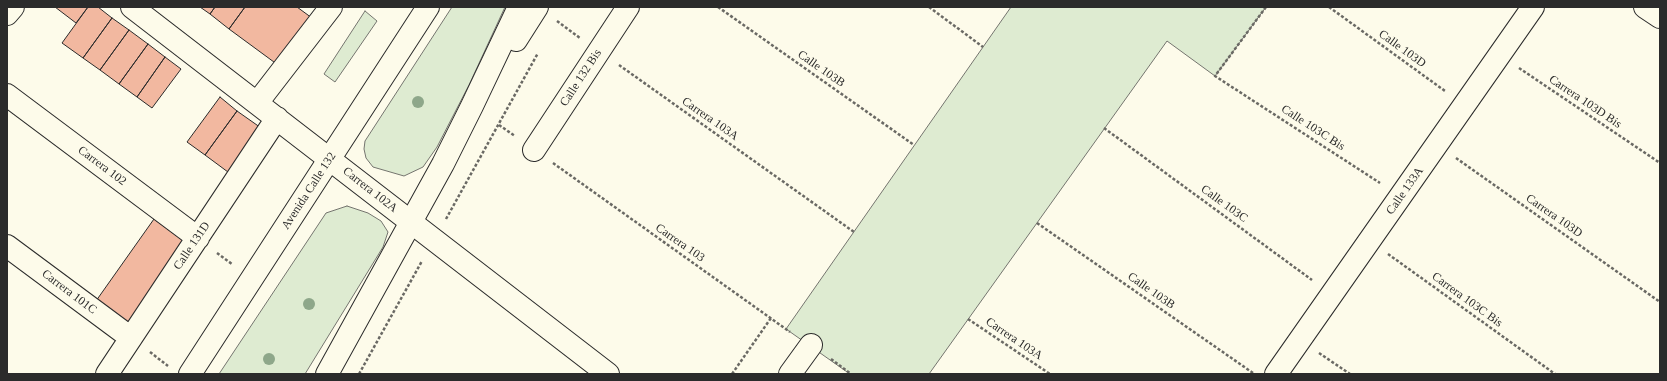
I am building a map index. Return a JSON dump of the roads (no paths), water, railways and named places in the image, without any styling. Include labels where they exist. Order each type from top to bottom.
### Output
[{"type":"street","points":[[7,14],[13,7]]},
{"type":"street","name":"Carrera 102A","points":[[132,7],[608,374]]},
{"type":"street","points":[[257,103],[331,7]]},
{"type":"street","name":"Avenida Calle 132","points":[[190,374],[428,7]]},
{"type":"street","points":[[326,374],[411,221],[472,106],[518,7]]},
{"type":"street","points":[[472,106],[537,7]]},
{"type":"street","name":"Calle 132 Bis","points":[[534,150],[628,7]]},
{"type":"street","name":"Calle 133A","points":[[1276,374],[1533,7]]},
{"type":"street","points":[[1645,7],[1660,17]]},
{"type":"street","name":"Carrera 102","points":[[7,95],[198,238]]},
{"type":"street","name":"Calle 131D","points":[[107,374],[277,118]]},
{"type":"street","name":"Carrera 101C","points":[[7,246],[131,338]]},
{"type":"street","points":[[790,374],[811,345]]}]
